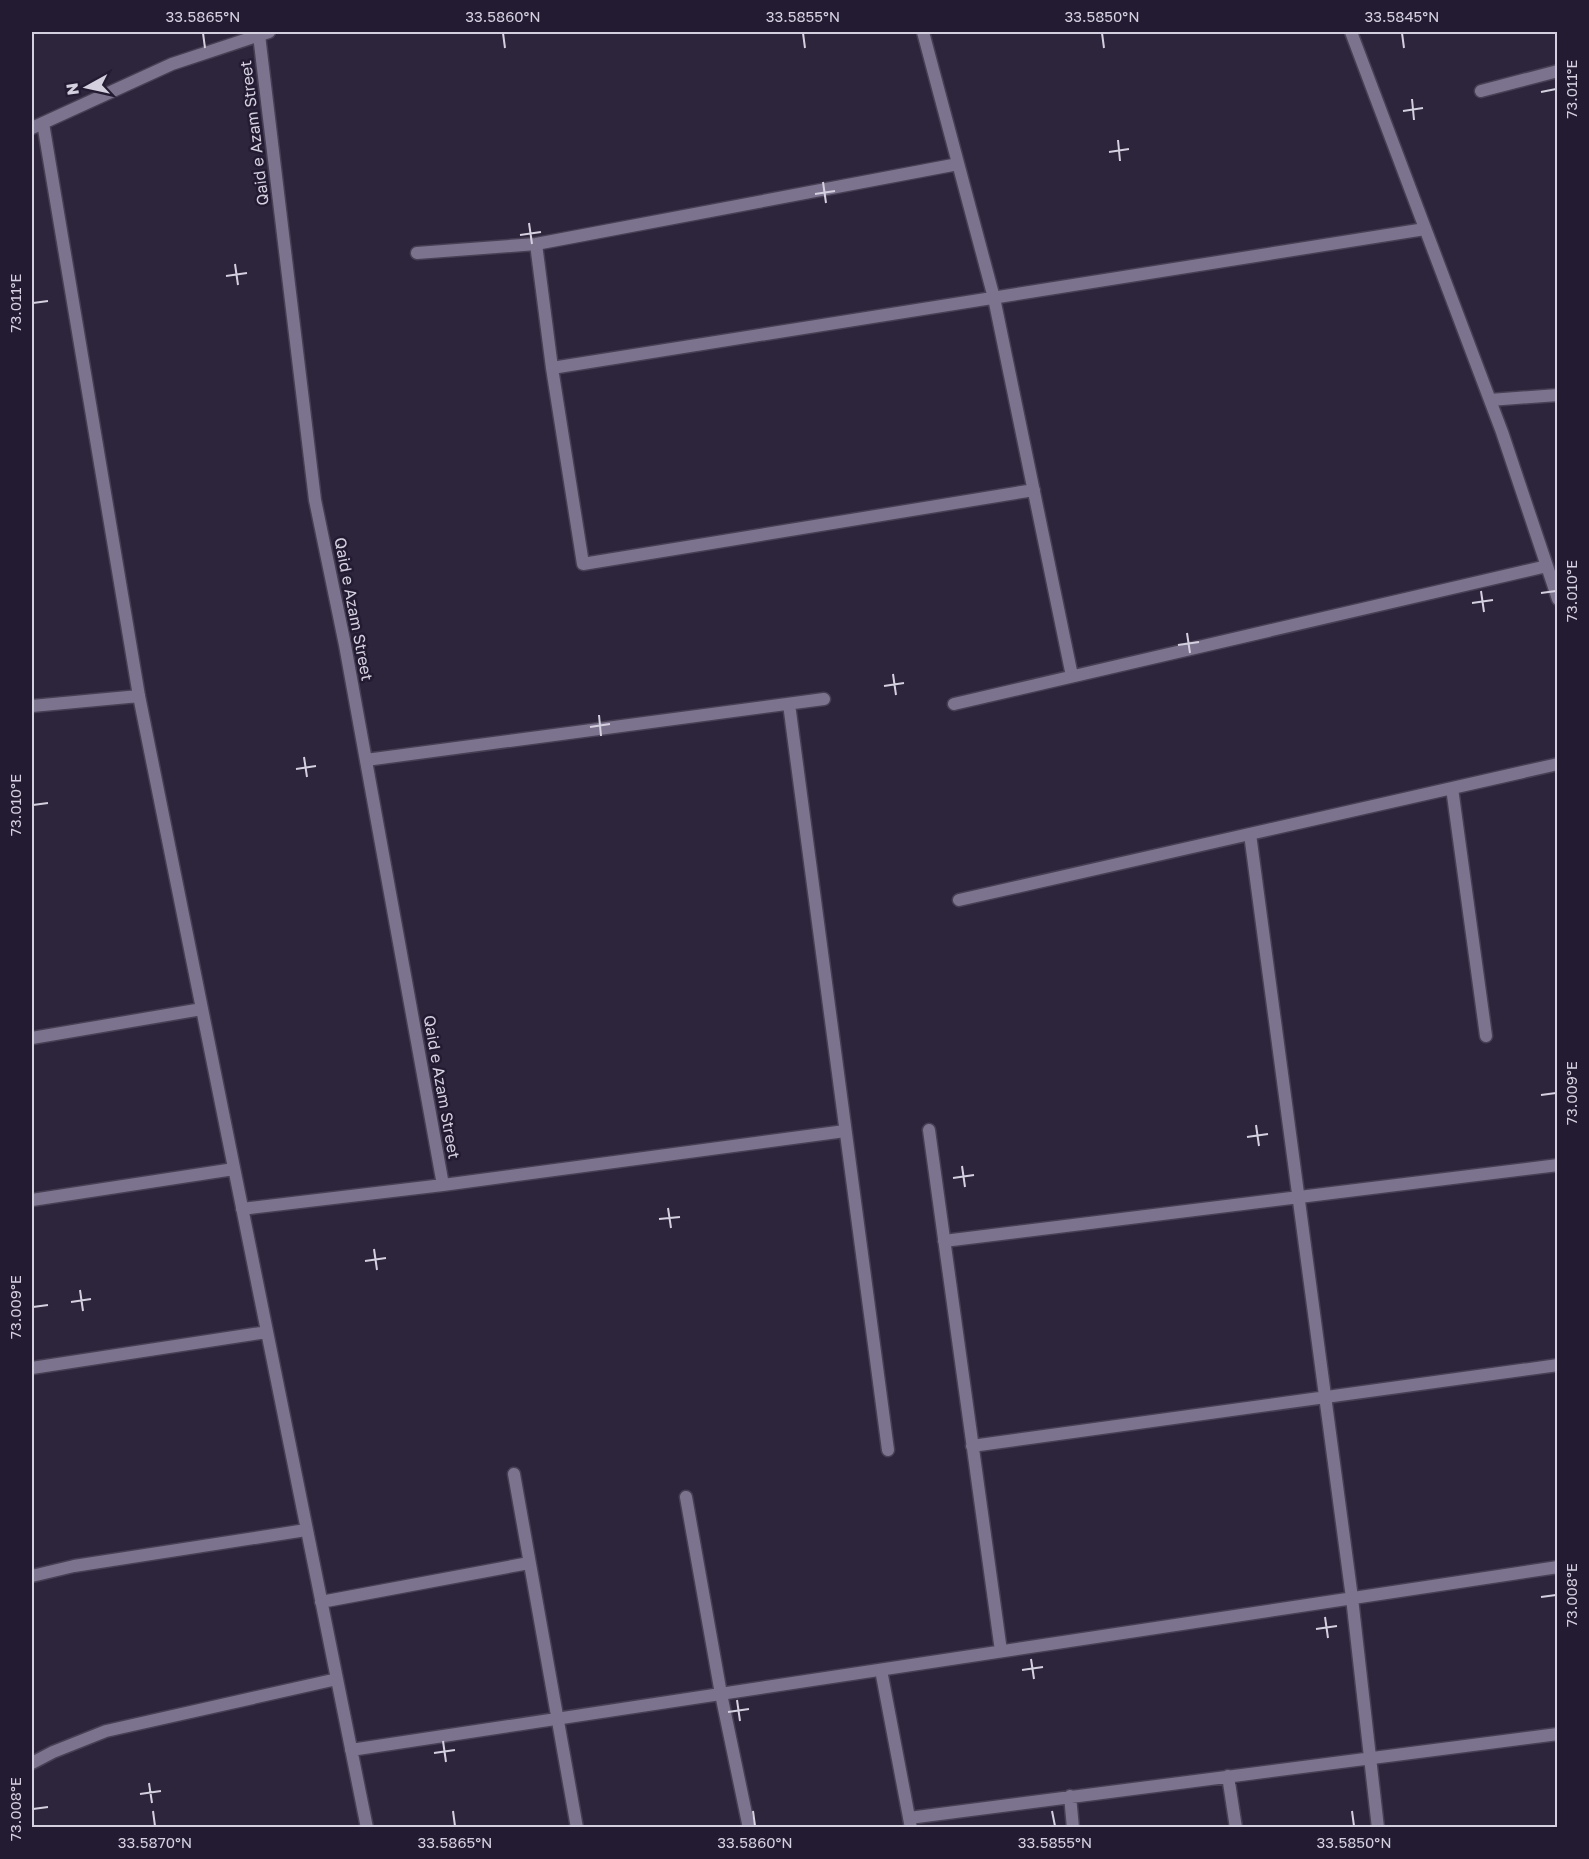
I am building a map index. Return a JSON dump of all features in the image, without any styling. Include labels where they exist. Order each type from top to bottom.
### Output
[{"type":"street","points":[[923,32],[994,298],[1072,676]]},
{"type":"street","points":[[1351,32],[1490,400],[1557,598]]},
{"type":"street","points":[[264,33],[172,64],[37,126],[140,696],[367,1827]]},
{"type":"street","name":"Qaid e Azam Street","points":[[264,33],[315,500],[345,645],[443,1185]]},
{"type":"street","points":[[1481,91],[1557,71]]},
{"type":"street","points":[[417,253],[536,244],[958,164]]},
{"type":"street","points":[[552,368],[1425,229]]},
{"type":"street","points":[[536,244],[552,368],[583,564],[1034,490]]},
{"type":"street","points":[[1490,400],[1557,395]]},
{"type":"street","points":[[954,704],[1547,566]]},
{"type":"street","points":[[32,706],[140,696]]},
{"type":"street","points":[[366,760],[824,699]]},
{"type":"street","points":[[789,704],[888,1450]]},
{"type":"street","points":[[958,900],[1557,764]]},
{"type":"street","points":[[1452,788],[1486,1036]]},
{"type":"street","points":[[1250,834],[1352,1598],[1378,1827]]},
{"type":"street","points":[[32,1038],[202,1009]]},
{"type":"street","points":[[929,1130],[1000,1651]]},
{"type":"street","points":[[242,1209],[443,1185],[845,1131]]},
{"type":"street","points":[[944,1241],[1557,1165]]},
{"type":"street","points":[[32,1200],[234,1169]]},
{"type":"street","points":[[32,1368],[267,1332]]},
{"type":"street","points":[[972,1446],[1557,1365]]},
{"type":"street","points":[[514,1474],[577,1827]]},
{"type":"street","points":[[686,1497],[720,1694],[748,1827]]},
{"type":"street","points":[[32,1576],[74,1566],[306,1530]]},
{"type":"street","points":[[321,1602],[529,1563]]},
{"type":"street","points":[[351,1750],[1557,1567]]},
{"type":"street","points":[[881,1670],[910,1823],[1070,1796],[1557,1734]]},
{"type":"street","points":[[32,1763],[106,1731],[337,1679]]},
{"type":"street","points":[[1228,1776],[1236,1827]]},
{"type":"street","points":[[1070,1796],[1073,1827]]}]
